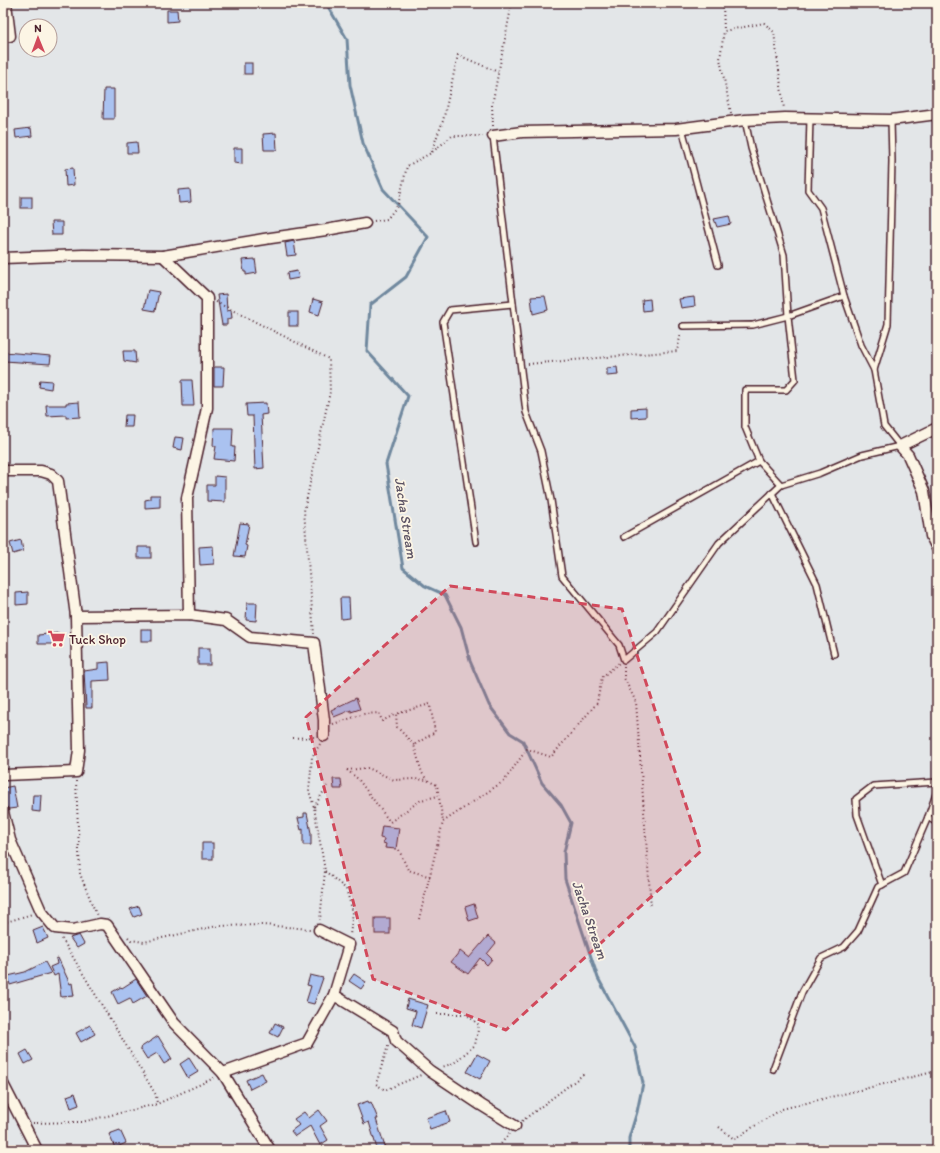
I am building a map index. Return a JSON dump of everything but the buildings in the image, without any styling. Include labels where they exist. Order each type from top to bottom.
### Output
[{"type":"street","points":[[3,36],[10,36],[6,3]]},
{"type":"street","points":[[493,136],[522,132],[682,128],[733,121],[785,118],[891,120],[937,114]]},
{"type":"street","points":[[3,258],[83,255],[163,256],[365,223]]},
{"type":"street","points":[[163,256],[207,298],[207,408],[187,498],[189,615]]},
{"type":"street","points":[[937,428],[900,446],[908,455],[924,491],[930,536],[937,548]]},
{"type":"street","points":[[3,471],[41,470],[51,474],[58,481],[76,616],[79,750],[76,772],[3,775]]},
{"type":"street","points":[[76,616],[189,615],[226,620],[250,637],[314,643],[324,720],[324,736]]},
{"type":"street","points":[[3,812],[6,840],[41,911],[55,928],[73,930],[100,924],[107,925],[174,1024],[223,1073],[270,1150]]},
{"type":"street","points":[[223,1073],[307,1043],[334,995],[349,945],[319,930]]},
{"type":"street","points":[[334,995],[393,1031],[396,1041],[430,1071],[515,1126]]},
{"type":"street","points":[[3,1084],[37,1150]]},
{"type":"lane","points":[[493,136],[526,412],[543,458],[562,576],[620,645],[624,660],[657,632],[718,543],[780,485],[820,473],[862,455],[900,446],[884,426],[874,370],[861,346],[844,296],[821,208],[808,190],[810,118]]},
{"type":"lane","points":[[745,120],[751,148],[784,255],[788,316],[795,380],[786,390],[745,390],[745,427],[759,461],[780,485]]},
{"type":"lane","points":[[874,370],[888,324],[892,161],[891,120]]},
{"type":"lane","points":[[682,128],[718,265]]},
{"type":"lane","points":[[683,326],[753,324],[788,316],[844,296]]},
{"type":"lane","points":[[476,542],[443,322],[450,310],[513,304]]},
{"type":"lane","points":[[624,537],[759,461]]},
{"type":"lane","points":[[772,493],[817,584],[834,654]]},
{"type":"lane","points":[[882,885],[857,815],[856,799],[873,786],[937,782]]},
{"type":"lane","points":[[773,1069],[802,992],[821,958],[844,947],[858,931],[878,887],[904,873],[928,817],[937,791]]},
{"type":"lane","points":[[928,817],[937,823]]},
{"type":"path","points":[[365,223],[387,218],[398,205],[407,166],[431,153],[452,136],[493,136],[492,105],[512,3]]},
{"type":"path","points":[[723,3],[724,31],[720,60],[733,121]]},
{"type":"path","points":[[724,31],[764,23],[774,32],[785,118]]},
{"type":"path","points":[[431,153],[443,121],[458,55],[498,72]]},
{"type":"path","points":[[207,298],[329,359],[330,392],[304,511],[314,643]]},
{"type":"path","points":[[520,365],[677,351],[683,326]]},
{"type":"path","points":[[443,822],[504,781],[527,750],[551,757],[597,703],[602,677],[624,660]]},
{"type":"path","points":[[624,660],[624,678],[636,702],[651,907]]},
{"type":"path","points":[[127,936],[132,940],[144,942],[217,926],[263,925],[319,930],[325,871],[314,807],[309,791],[312,758],[324,736],[333,724],[364,714],[378,713],[382,721],[396,714],[430,704],[435,732],[414,745]]},
{"type":"path","points":[[396,714],[397,726],[414,745],[422,774],[427,780]]},
{"type":"path","points":[[293,738],[324,736]]},
{"type":"path","points":[[419,919],[443,822],[437,785],[427,780],[414,778],[394,780],[368,768],[348,770],[358,779],[390,822],[421,800],[438,796]]},
{"type":"path","points":[[76,772],[80,874],[100,924]]},
{"type":"path","points":[[314,807],[328,786]]},
{"type":"path","points":[[399,850],[408,870],[430,877]]},
{"type":"path","points":[[325,871],[346,889],[353,912],[349,945]]},
{"type":"path","points":[[3,923],[41,911]]},
{"type":"path","points":[[55,928],[156,1095],[157,1104]]},
{"type":"path","points":[[719,1127],[734,1140],[782,1109],[937,1071]]},
{"type":"path","points":[[24,1124],[40,1122],[82,1122],[157,1104],[223,1073]]},
{"type":"path","points":[[496,1150],[515,1126],[584,1074]]},
{"type":"path","points":[[700,1150],[701,1142]]},
{"type":"highlighted area","points":[[450,586],[622,609],[701,851],[506,1030],[373,979],[306,717]]},
{"type":"waterway","name":"Jacha Stream","points":[[326,3],[347,39],[350,85],[363,143],[383,189],[428,237],[406,277],[370,305],[367,351],[408,396],[386,464],[403,568],[425,586],[445,595],[461,627],[470,661],[489,705],[510,733],[523,741],[542,783],[561,805],[571,823],[564,852],[565,879],[598,978],[635,1047],[643,1083],[637,1112],[629,1138],[629,1150]]},
{"type":"place","name":"Tuck Shop","points":[[56,639]]}]
